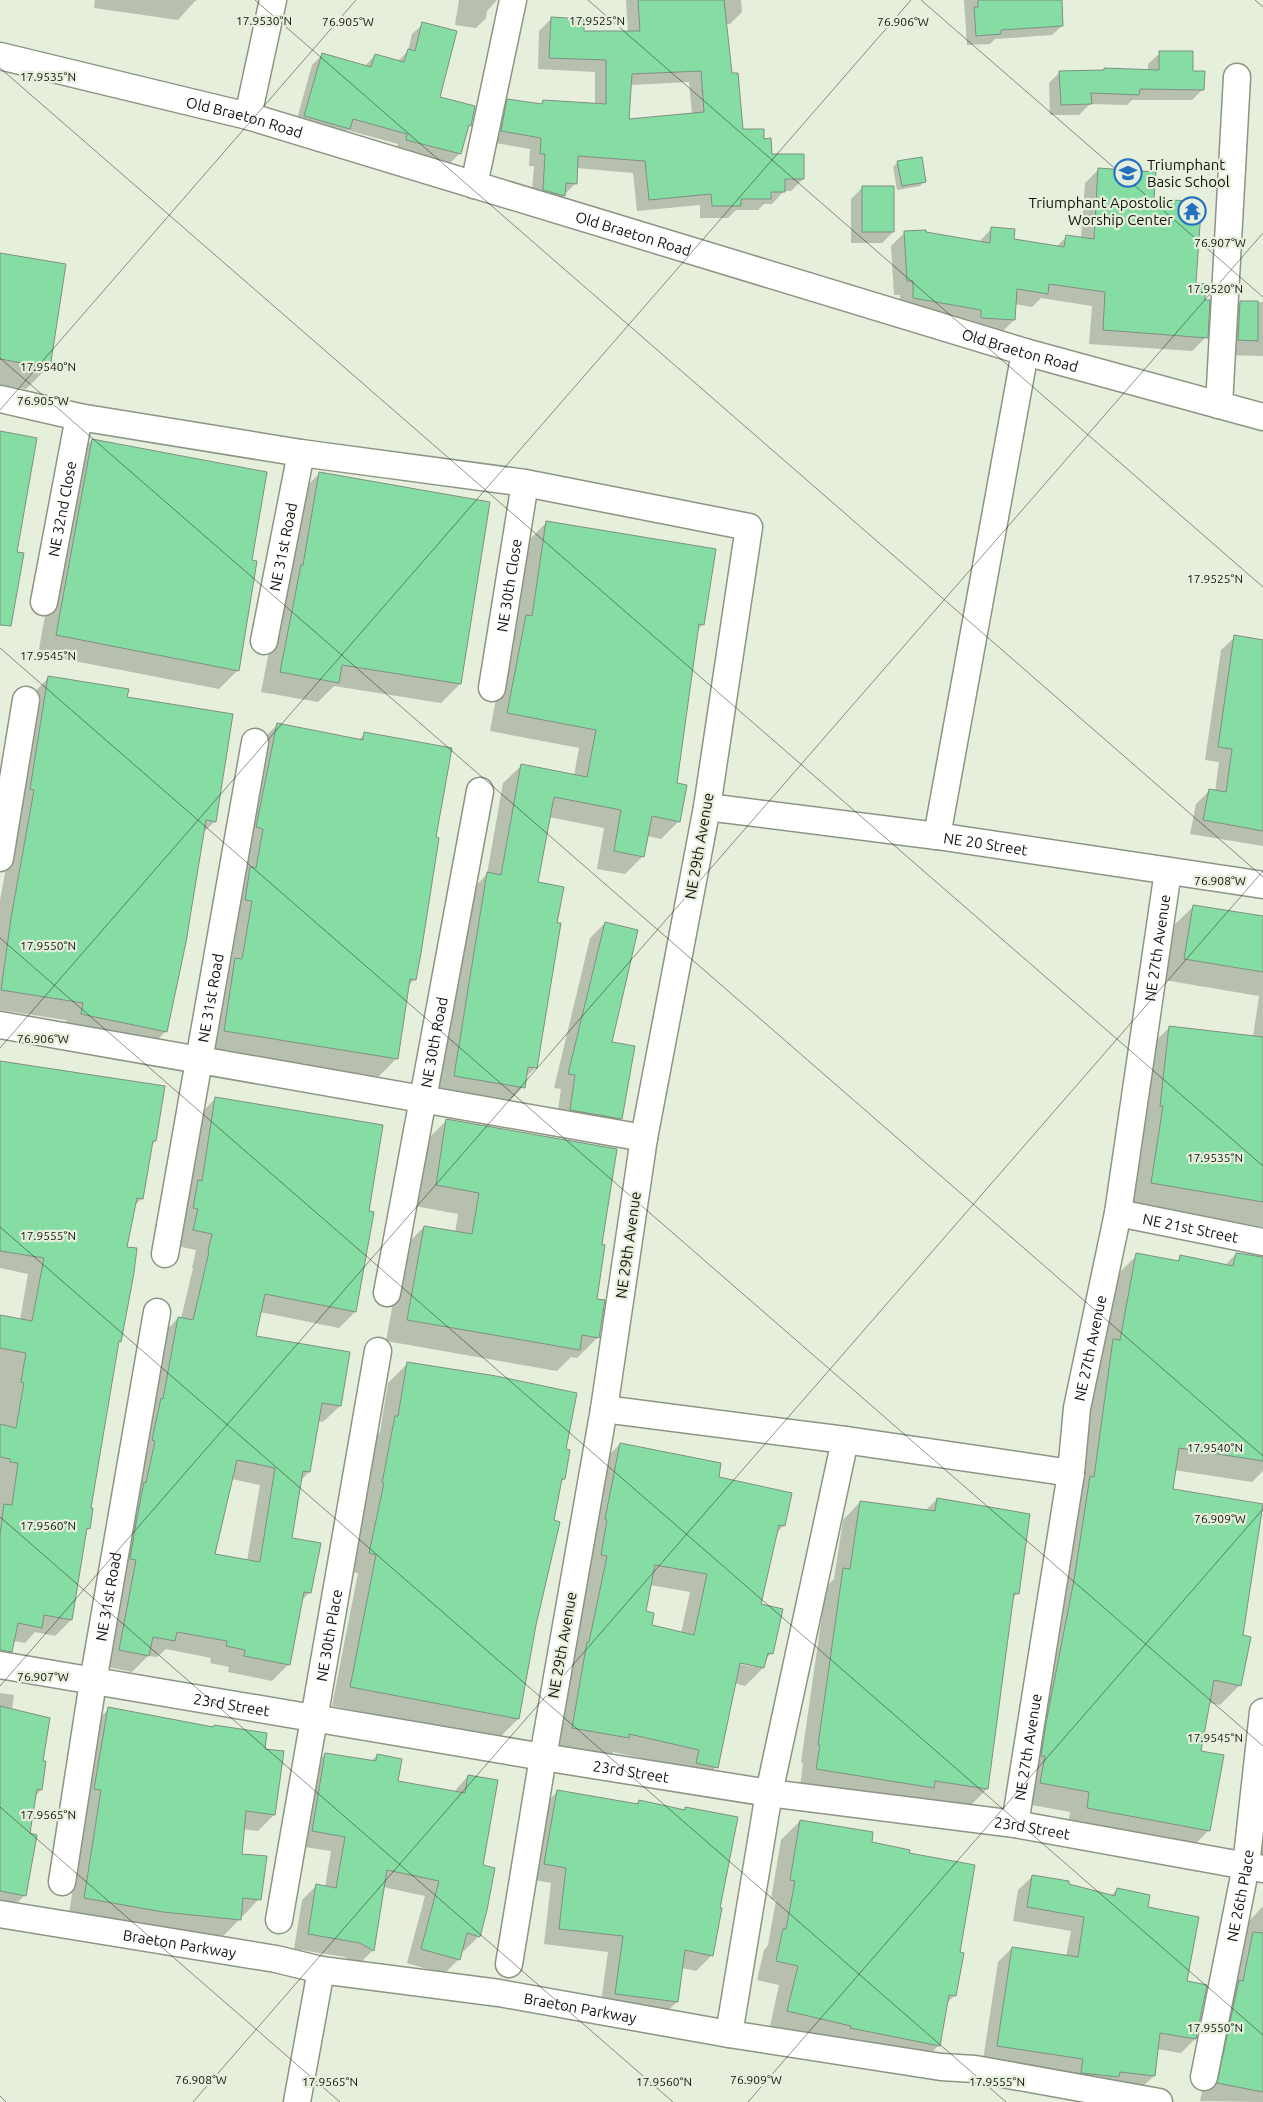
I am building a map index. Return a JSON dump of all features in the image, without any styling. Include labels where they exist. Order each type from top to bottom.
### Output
[{"type":"street","points":[[248,116],[273,0]]},
{"type":"street","points":[[474,185],[513,0]]},
{"type":"street","name":"Old Braeton Road","points":[[0,56],[248,116],[1026,352],[1263,417]]},
{"type":"street","points":[[1219,405],[1237,77]]},
{"type":"street","points":[[937,836],[1026,352]]},
{"type":"street","points":[[0,399],[80,417],[301,452],[525,483]]},
{"type":"street","name":"NE 32nd Close","points":[[44,602],[80,417]]},
{"type":"street","name":"NE 31st Road","points":[[264,640],[301,452]]},
{"type":"street","name":"NE 29th Avenue","points":[[509,1964],[604,1409],[644,1138],[707,807],[749,527],[525,483]]},
{"type":"street","name":"NE 30th Close","points":[[492,688],[525,483]]},
{"type":"street","points":[[0,858],[26,700]]},
{"type":"street","name":"NE 31st Road","points":[[165,1254],[255,742]]},
{"type":"street","name":"NE 30th Road","points":[[387,1293],[480,791]]},
{"type":"street","name":"NE 20 Street","points":[[707,807],[937,836],[1263,885]]},
{"type":"street","name":"NE 27th Avenue","points":[[1016,1824],[1071,1473],[1077,1408],[1118,1213],[1168,871]]},
{"type":"street","points":[[0,1025],[422,1101],[644,1138]]},
{"type":"street","name":"NE 21st Street","points":[[1118,1213],[1263,1242]]},
{"type":"street","name":"NE 31st Road","points":[[62,1882],[93,1682],[157,1312]]},
{"type":"street","name":"NE 30th Place","points":[[279,1920],[378,1351]]},
{"type":"street","points":[[604,1409],[845,1440],[1071,1473]]},
{"type":"street","points":[[729,2034],[769,1793],[845,1440]]},
{"type":"street","name":"23rd Street","points":[[0,1665],[543,1757],[769,1793],[1016,1824],[1254,1867]]},
{"type":"street","name":"NE 26th Place","points":[[1204,2077],[1254,1867],[1263,1712]]},
{"type":"street","name":"Braeton Parkway","points":[[0,1914],[276,1959],[321,1970],[499,1993],[729,2034],[941,2067],[975,2070],[1159,2102]]},
{"type":"street","points":[[297,2102],[321,1970]]},
{"type":"building","points":[[638,0],[724,0],[732,73],[738,73],[743,129],[764,129],[764,139],[771,138],[772,154],[804,154],[804,179],[785,179],[785,192],[771,192],[771,199],[741,199],[741,206],[712,206],[711,194],[649,200],[645,161],[578,156],[577,184],[566,183],[565,196],[543,190],[545,154],[540,154],[541,138],[501,131],[507,99],[542,104],[543,100],[606,104],[606,60],[549,58],[551,17],[584,19],[584,31],[640,31]],"holes":[[[701,71],[704,112],[629,119],[632,74]]]},
{"type":"building","points":[[978,0],[1062,0],[1063,26],[1001,30],[1001,34],[976,36],[974,7],[978,7]]},
{"type":"building","points":[[422,22],[457,31],[440,97],[475,106],[471,126],[469,125],[461,154],[406,140],[407,134],[353,119],[350,129],[304,116],[322,53],[371,67],[375,54],[404,62],[408,49],[415,51]]},
{"type":"building","points":[[1159,51],[1193,51],[1193,71],[1205,71],[1204,90],[1140,89],[1139,95],[1091,93],[1092,104],[1061,105],[1059,71],[1104,70],[1104,68],[1159,70]]},
{"type":"building","points":[[922,157],[926,182],[902,186],[897,161]]},
{"type":"building","points":[[1098,168],[1156,172],[1154,199],[1189,201],[1188,209],[1201,210],[1196,283],[1206,284],[1205,300],[1210,300],[1208,338],[1103,330],[1105,292],[1049,284],[1048,294],[1017,289],[1015,320],[981,318],[981,310],[913,298],[913,281],[907,281],[904,231],[926,230],[926,232],[990,243],[991,227],[1015,229],[1014,239],[1064,247],[1066,235],[1094,239]]},
{"type":"building","points":[[862,186],[894,186],[894,232],[862,232]]},
{"type":"building","points":[[0,253],[66,264],[50,368],[0,359]]},
{"type":"building","points":[[1240,301],[1258,301],[1258,341],[1238,340]]},
{"type":"building","points":[[0,431],[37,438],[17,552],[24,553],[11,626],[0,625]]},
{"type":"building","points":[[92,439],[267,472],[252,560],[257,561],[239,671],[56,635]]},
{"type":"building","points":[[319,472],[490,502],[461,684],[342,665],[339,683],[280,672],[301,565],[303,565]]},
{"type":"building","points":[[546,521],[716,549],[704,625],[699,624],[677,783],[687,785],[680,822],[652,816],[644,857],[614,851],[621,810],[554,797],[538,882],[564,887],[557,923],[561,923],[537,1068],[528,1067],[525,1088],[454,1076],[487,872],[501,875],[521,764],[587,777],[596,730],[507,713],[526,615],[532,616]]},
{"type":"building","points":[[1234,635],[1263,640],[1263,831],[1203,820],[1209,789],[1226,792],[1232,749],[1218,747]]},
{"type":"building","points":[[48,676],[129,689],[127,697],[233,714],[216,822],[206,820],[186,942],[167,1032],[81,1014],[83,1003],[1,990],[11,918],[34,790],[30,789]]},
{"type":"building","points":[[277,723],[363,740],[364,732],[452,748],[436,837],[439,838],[421,953],[416,980],[410,979],[398,1059],[224,1031],[235,958],[242,959],[252,901],[245,900],[250,867],[256,868],[263,829],[256,827]]},
{"type":"building","points":[[1193,905],[1263,916],[1263,972],[1184,959]]},
{"type":"building","points":[[605,922],[638,930],[612,1042],[635,1046],[622,1119],[570,1110],[575,1075],[568,1074]]},
{"type":"building","points":[[1169,1026],[1263,1037],[1263,1202],[1151,1183],[1163,1106],[1160,1106]]},
{"type":"building","points":[[0,1061],[165,1086],[156,1141],[153,1141],[143,1199],[137,1198],[127,1247],[137,1248],[134,1273],[121,1342],[119,1341],[91,1508],[93,1508],[90,1529],[87,1528],[72,1620],[44,1615],[42,1628],[18,1623],[12,1652],[0,1650],[0,1535],[4,1504],[12,1505],[18,1463],[10,1462],[10,1459],[0,1457],[0,1424],[16,1428],[24,1383],[21,1382],[26,1353],[0,1348],[0,1315],[32,1321],[44,1258],[0,1251]]},
{"type":"building","points":[[215,1097],[383,1125],[369,1211],[374,1212],[356,1312],[265,1294],[256,1336],[350,1352],[341,1406],[322,1403],[310,1472],[303,1471],[292,1538],[321,1543],[311,1593],[304,1592],[290,1665],[244,1656],[245,1650],[226,1646],[227,1641],[177,1632],[175,1641],[153,1637],[149,1656],[119,1650],[136,1560],[130,1559],[136,1523],[155,1441],[152,1440],[161,1398],[163,1399],[178,1317],[193,1320],[209,1252],[212,1234],[193,1230],[198,1209],[193,1208],[198,1180],[202,1181]],"holes":[[[237,1460],[275,1468],[260,1562],[215,1554]]]},
{"type":"building","points":[[446,1119],[617,1149],[602,1244],[605,1245],[597,1299],[605,1300],[599,1338],[582,1335],[580,1350],[407,1320],[424,1226],[472,1234],[479,1193],[436,1185]]},
{"type":"building","points":[[1136,1253],[1179,1261],[1180,1255],[1233,1266],[1236,1253],[1263,1257],[1263,1461],[1179,1448],[1173,1489],[1263,1504],[1243,1635],[1251,1637],[1241,1686],[1214,1680],[1201,1751],[1224,1755],[1210,1831],[1087,1808],[1089,1792],[1040,1783],[1045,1756],[1041,1756],[1046,1723],[1074,1580],[1090,1476],[1094,1477],[1113,1339],[1120,1340]]},
{"type":"building","points":[[407,1362],[496,1376],[577,1393],[566,1449],[570,1450],[565,1479],[562,1479],[554,1520],[560,1522],[536,1625],[519,1719],[350,1687],[376,1555],[369,1553],[384,1483],[382,1483],[395,1416],[398,1416]]},
{"type":"building","points":[[620,1443],[721,1463],[719,1477],[792,1493],[785,1526],[779,1525],[761,1604],[783,1609],[773,1654],[768,1653],[764,1668],[740,1663],[718,1768],[696,1763],[699,1750],[629,1734],[629,1738],[572,1728],[587,1642],[589,1642],[607,1556],[601,1555],[607,1520],[605,1519]],"holes":[[[655,1565],[707,1574],[694,1635],[652,1625],[654,1613],[646,1611]]]},
{"type":"building","points":[[937,1498],[1030,1514],[1019,1594],[1014,1593],[988,1789],[935,1781],[934,1788],[816,1769],[843,1568],[850,1569],[860,1501],[935,1511]]},
{"type":"building","points":[[0,1706],[50,1718],[43,1761],[46,1761],[42,1790],[37,1789],[30,1833],[37,1835],[26,1896],[0,1891]]},
{"type":"building","points":[[108,1707],[213,1727],[214,1725],[267,1733],[265,1749],[284,1751],[275,1815],[246,1811],[242,1854],[267,1856],[261,1900],[243,1898],[241,1920],[163,1912],[84,1898],[101,1790],[94,1789]]},
{"type":"building","points":[[325,1753],[376,1761],[377,1754],[402,1759],[398,1781],[465,1793],[468,1775],[498,1780],[483,1865],[495,1868],[487,1910],[480,1937],[467,1933],[460,1960],[421,1949],[439,1881],[387,1870],[374,1951],[360,1943],[308,1934],[316,1884],[336,1888],[345,1837],[312,1831]]},
{"type":"building","points":[[557,1790],[638,1804],[639,1800],[685,1810],[685,1807],[738,1817],[720,1908],[722,1908],[713,1956],[685,1950],[678,2002],[615,1994],[623,1936],[559,1929],[566,1868],[544,1864]]},
{"type":"building","points":[[800,1820],[873,1832],[872,1842],[910,1850],[909,1853],[975,1865],[960,1952],[964,1953],[956,1996],[949,1995],[940,2046],[850,2028],[851,2026],[787,2011],[798,1966],[776,1961],[783,1929],[786,1929],[795,1881],[790,1880]]},
{"type":"building","points":[[1032,1875],[1069,1881],[1069,1884],[1115,1896],[1117,1888],[1150,1895],[1148,1907],[1199,1917],[1187,1981],[1207,1985],[1196,2039],[1160,2033],[1155,2076],[1120,2072],[1119,2077],[1081,2073],[1083,2059],[997,2046],[1012,1947],[1078,1957],[1084,1917],[1027,1907]]},
{"type":"building","points":[[1253,1932],[1263,1933],[1263,2092],[1217,2083],[1239,1980],[1243,1981]]},
{"type":"place","name":"Triumphant Basic School","points":[[1128,173]]},
{"type":"place","name":"Triumphant Apostolic Worship Center","points":[[1192,211]]}]
